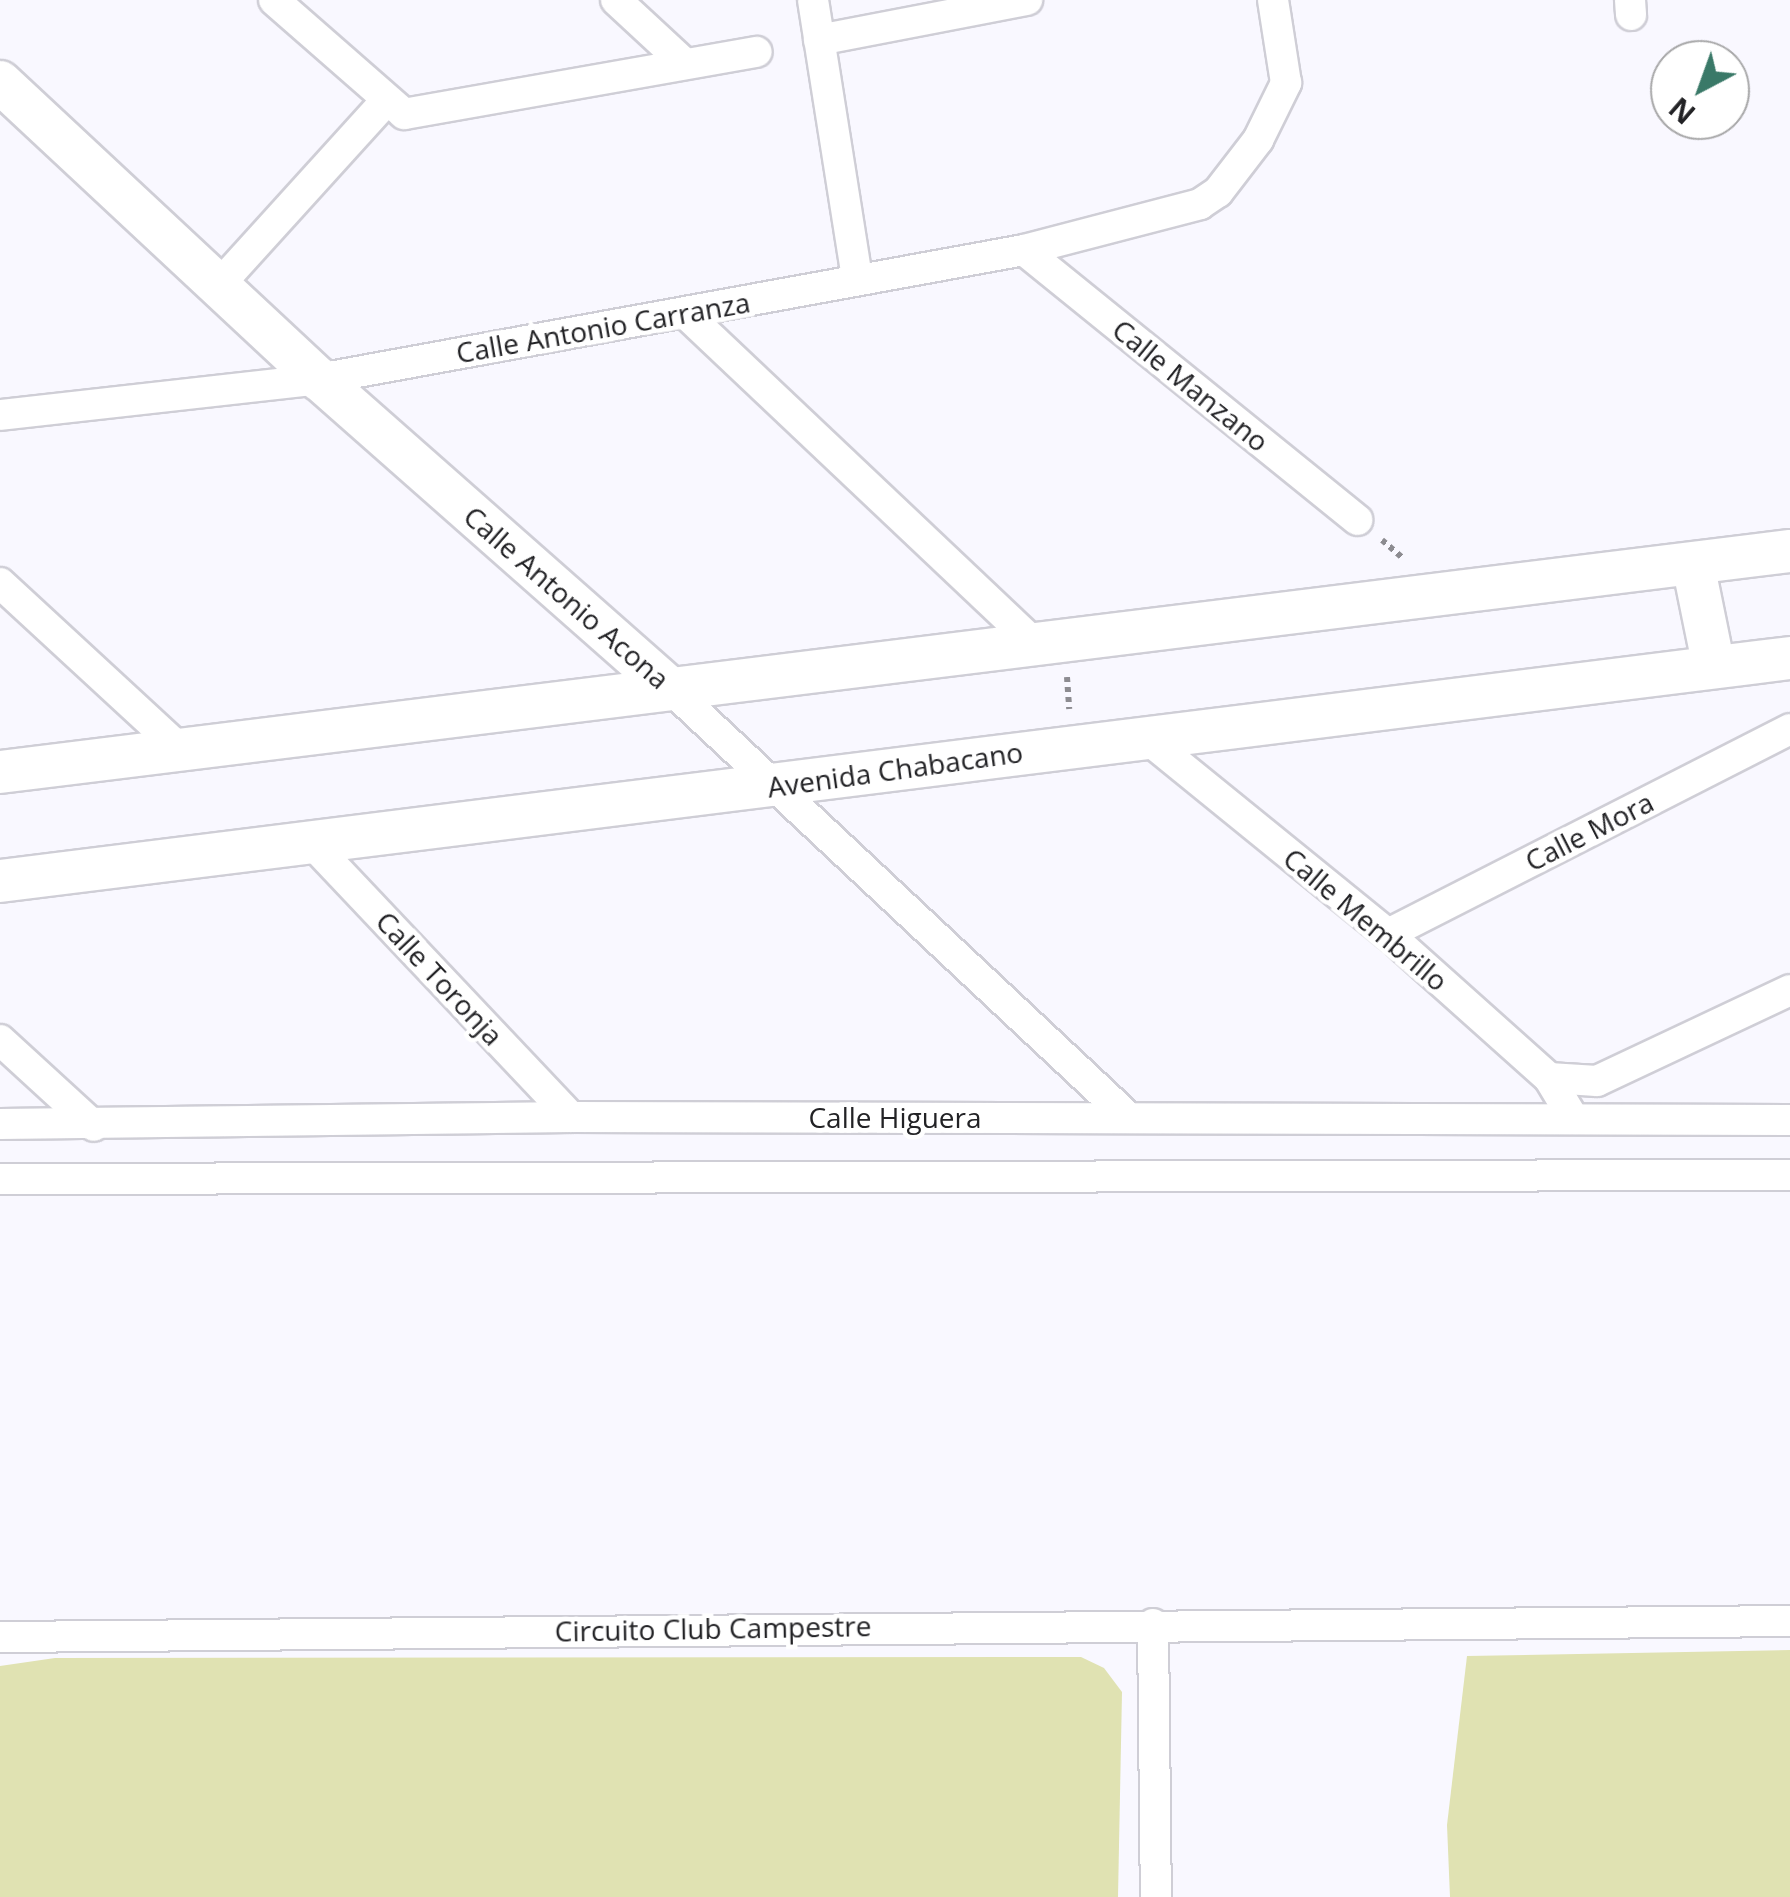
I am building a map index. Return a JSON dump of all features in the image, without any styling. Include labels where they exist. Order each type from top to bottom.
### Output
[{"type":"main road","name":"Calle Antonio Acona","points":[[0,82],[319,379],[670,688]]},
{"type":"main road","points":[[0,772],[1048,638],[1790,551]]},
{"type":"main road","points":[[1693,564],[1714,667]]},
{"type":"main road","name":"Avenida Chabacano","points":[[0,880],[1790,658]]},
{"type":"street","points":[[274,0],[384,102],[413,114],[683,62],[757,52]]},
{"type":"street","points":[[616,0],[683,62]]},
{"type":"street","points":[[813,0],[857,278]]},
{"type":"street","name":"Calle Antonio Carranza","points":[[0,415],[319,379],[1024,250],[1200,204],[1218,192],[1258,140],[1286,83],[1272,0]]},
{"type":"street","points":[[819,40],[1010,2]]},
{"type":"street","points":[[219,285],[384,102]]},
{"type":"street","name":"Calle Manzano","points":[[1024,250],[1358,520]]},
{"type":"street","points":[[686,314],[1048,638]]},
{"type":"street","points":[[0,584],[180,749]]},
{"type":"street","name":"Calle Antonio Acona","points":[[670,688],[780,785],[1128,1116]]},
{"type":"street","name":"Calle Mora","points":[[1388,934],[1790,728]]},
{"type":"street","name":"Calle Membrillo","points":[[1144,736],[1388,934],[1549,1078],[1573,1118]]},
{"type":"street","name":"Calle Toronja","points":[[309,840],[571,1117]]},
{"type":"street","points":[[1549,1078],[1598,1081],[1790,990]]},
{"type":"street","points":[[0,1040],[94,1126]]},
{"type":"street","name":"Calle Higuera","points":[[0,1124],[94,1126],[571,1117],[1790,1120]]},
{"type":"street","points":[[0,1179],[1790,1174]]},
{"type":"street","name":"Circuito Club Campestre","points":[[0,1637],[1153,1624],[1790,1622]]},
{"type":"street","points":[[1153,1624],[1156,1897]]},
{"type":"path","points":[[1048,638],[1071,745]]},
{"type":"green space","points":[[1790,1650],[1790,1897],[1450,1897],[1447,1825],[1467,1656]]},
{"type":"green space","points":[[1081,1657],[1104,1668],[1122,1692],[1118,1897],[0,1897],[0,1666],[55,1658]]}]
